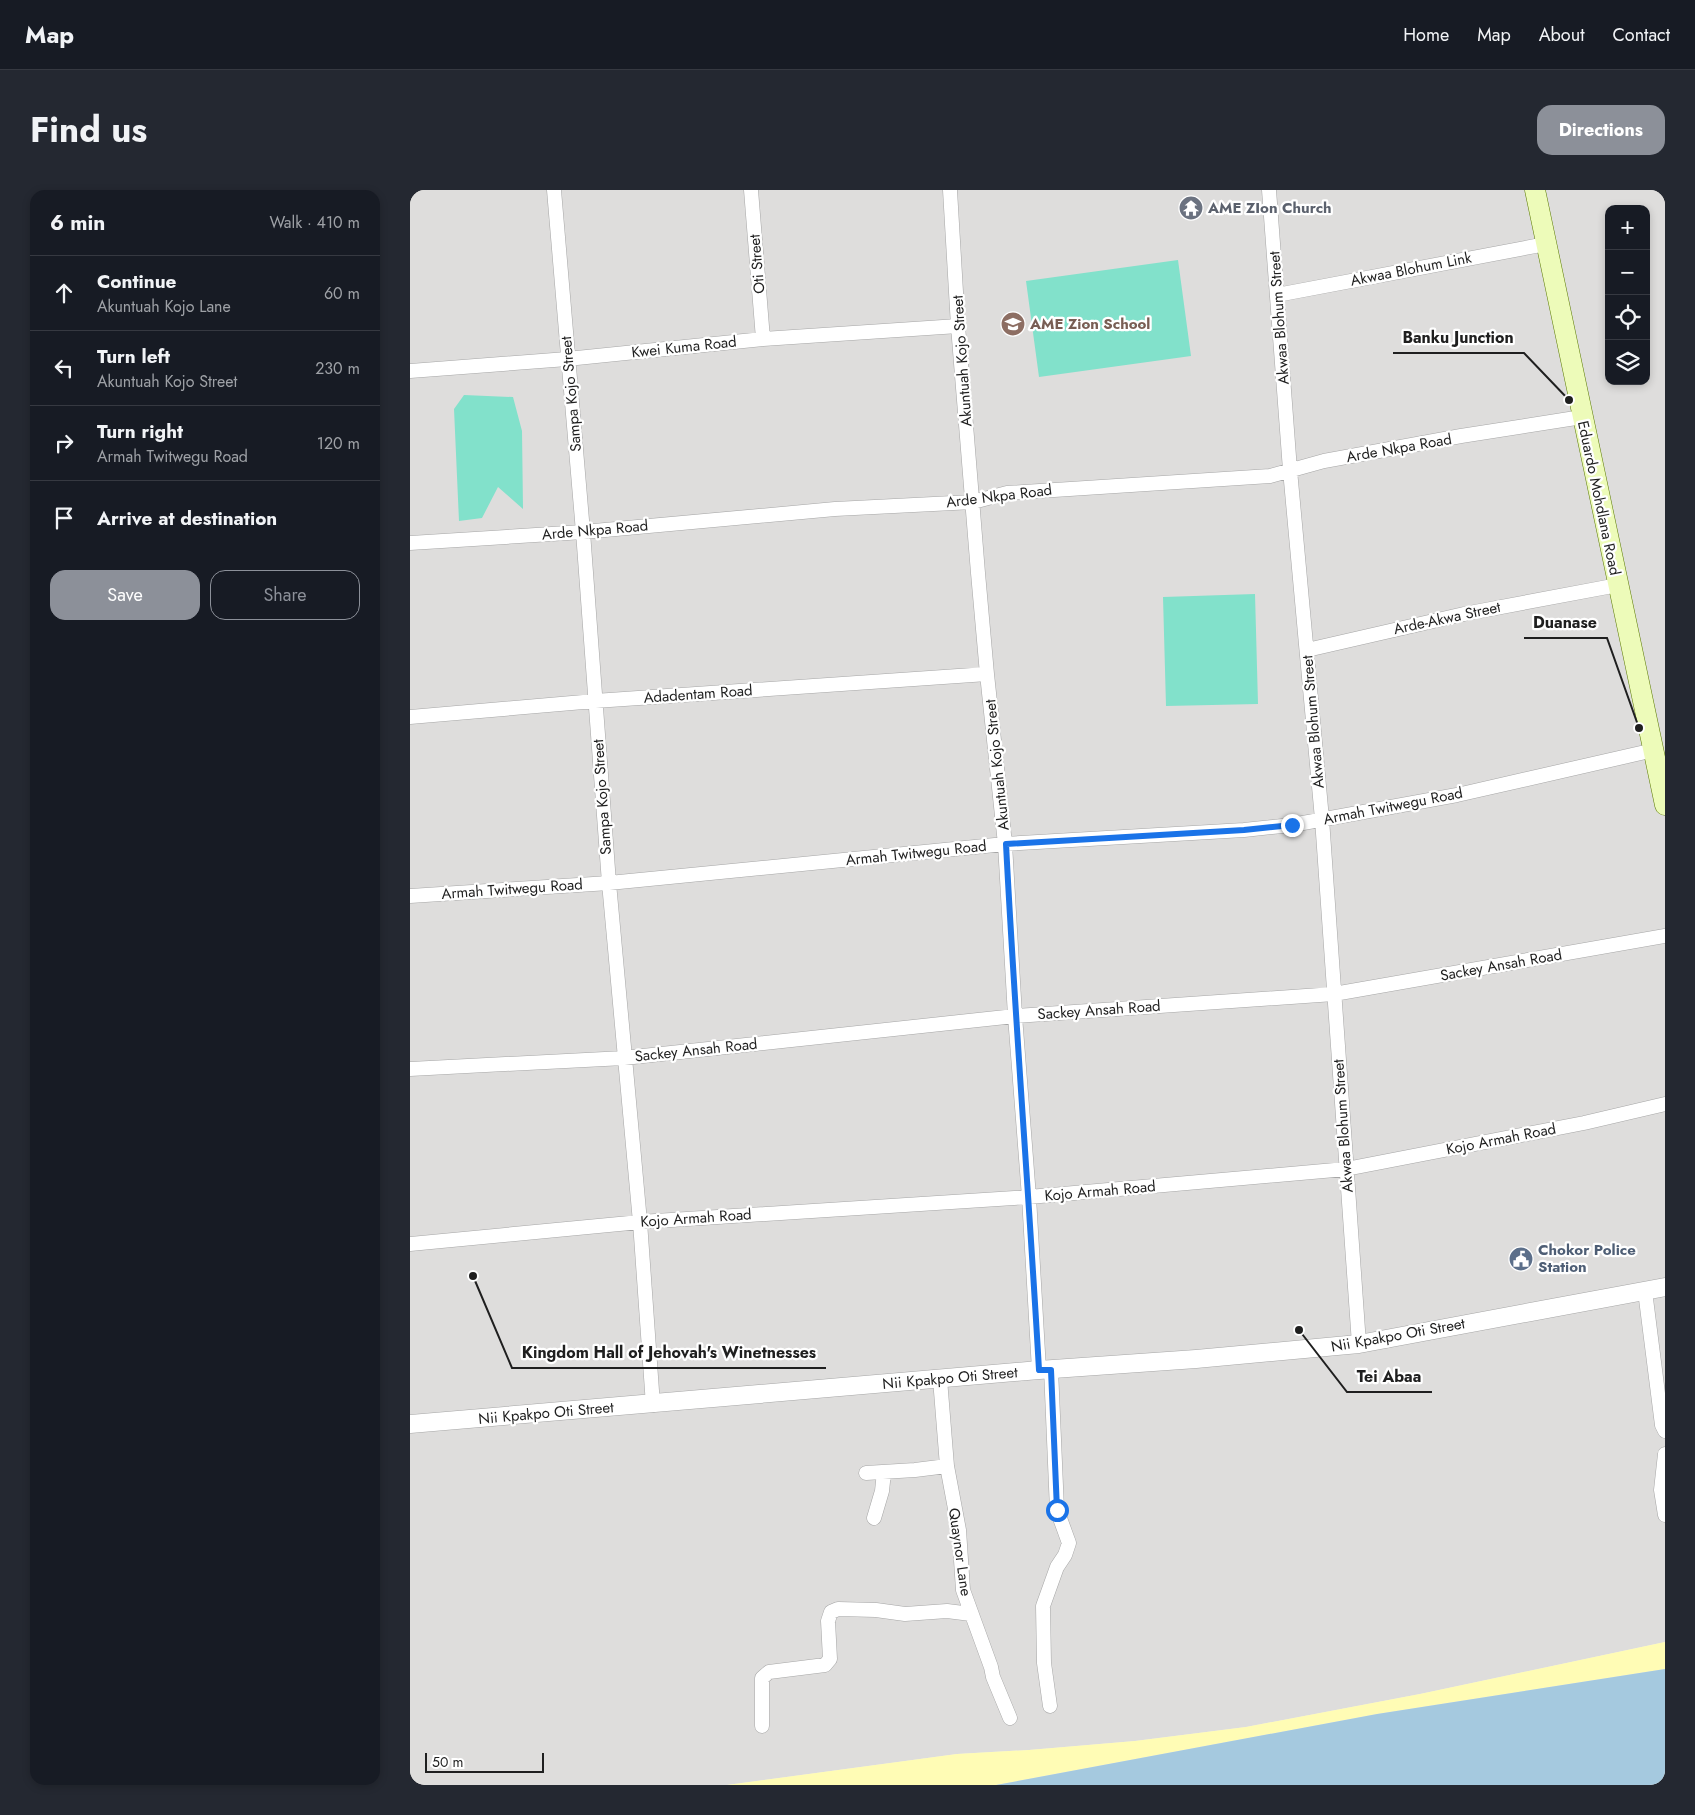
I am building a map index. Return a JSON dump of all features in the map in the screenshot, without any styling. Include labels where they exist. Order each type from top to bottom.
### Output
[{"type":"main road","name":"Eduardo Mohdlana Road","points":[[1535,190],[1665,805]]},
{"type":"street","name":"Sampa Kojo Street","points":[[554,190],[608,883],[640,1222],[653,1405]]},
{"type":"street","name":"Oti Street","points":[[751,190],[763,339]]},
{"type":"street","name":"Akwaa Blohum Street","points":[[1269,190],[1290,470],[1322,819],[1359,1344]]},
{"type":"street","name":"Akuntuah Kojo Street","points":[[953,191],[958,326],[987,674],[1006,844],[1015,1016],[1029,1198],[1057,1510],[1069,1542],[1042,1606],[1044,1663],[1050,1706]]},
{"type":"street","name":"Akwaa Blohum Link","points":[[1277,294],[1546,244]]},
{"type":"street","name":"Kwei Kuma Road","points":[[410,371],[567,359],[763,339],[958,326]]},
{"type":"street","name":"Arde Nkpa Road","points":[[410,543],[582,532],[835,509],[973,502],[1007,493],[1244,479],[1270,476],[1324,461],[1582,417]]},
{"type":"street","name":"Arde-Akwa Street","points":[[1307,650],[1464,614],[1618,585]]},
{"type":"street","name":"Adadentam Road","points":[[410,717],[595,701],[987,674]]},
{"type":"street","name":"Armah Twitwegu Road","points":[[410,896],[608,883],[1006,844],[1244,830],[1292,825],[1456,795],[1654,750]]},
{"type":"street","name":"Sackey Ansah Road","points":[[410,1069],[624,1058],[1015,1016],[1334,994],[1665,936]]},
{"type":"street","name":"Kojo Armah Road","points":[[410,1244],[640,1222],[1029,1198],[1346,1169],[1584,1123],[1665,1104]]},
{"type":"street","name":"Nii Kpakpo Oti Street","points":[[410,1424],[653,1405],[1045,1370],[1196,1360],[1359,1344],[1595,1298],[1665,1287]]},
{"type":"street","points":[[1645,1290],[1662,1425],[1665,1431]]},
{"type":"street","name":"Quaynor Lane","points":[[940,1379],[947,1466],[959,1530],[963,1590],[991,1666],[993,1677],[1010,1718]]},
{"type":"street","points":[[1665,1454],[1662,1490],[1665,1515]]},
{"type":"street","points":[[866,1473],[947,1466]]},
{"type":"street","points":[[874,1518],[882,1491],[884,1472]]},
{"type":"street","points":[[762,1726],[762,1678],[768,1672],[825,1665],[830,1659],[828,1621],[831,1612],[838,1609],[876,1610],[905,1614],[947,1612],[971,1614]]},
{"type":"shaded area","points":[[410,190],[1665,190],[1665,1642],[1420,1694],[1246,1727],[1135,1741],[957,1754],[727,1785],[410,1785]]},
{"type":"sand","points":[[1665,1642],[1665,1669],[1377,1714],[996,1785],[727,1785],[957,1754],[1135,1741],[1246,1727],[1420,1694]]},
{"type":"green space","points":[[1178,260],[1191,356],[1039,377],[1026,281]]},
{"type":"green space","points":[[464,395],[513,397],[522,431],[523,509],[498,487],[482,518],[459,521],[454,409]]},
{"type":"green space","points":[[1255,594],[1258,704],[1166,706],[1163,597]]},
{"type":"water","points":[[1665,1669],[1665,1785],[996,1785],[1377,1714]]},
{"type":"place","name":"AME ZIon Church","points":[[1191,208]]},
{"type":"place","name":"AME Zion School","points":[[1013,324]]},
{"type":"place","name":"Banku Junction","points":[[1569,400]]},
{"type":"place","name":"Duanase","points":[[1639,728]]},
{"type":"place","name":"Chokor Police Station","points":[[1521,1259]]},
{"type":"place","name":"Kingdom Hall of Jehovah's Winetnesses","points":[[473,1276]]},
{"type":"place","name":"Tei Abaa","points":[[1299,1330]]},
{"type":"route","points":[[1057,1510],[1051,1370],[1039,1370],[1029,1198],[1015,1016],[1006,844],[1244,830],[1292,825]]}]
